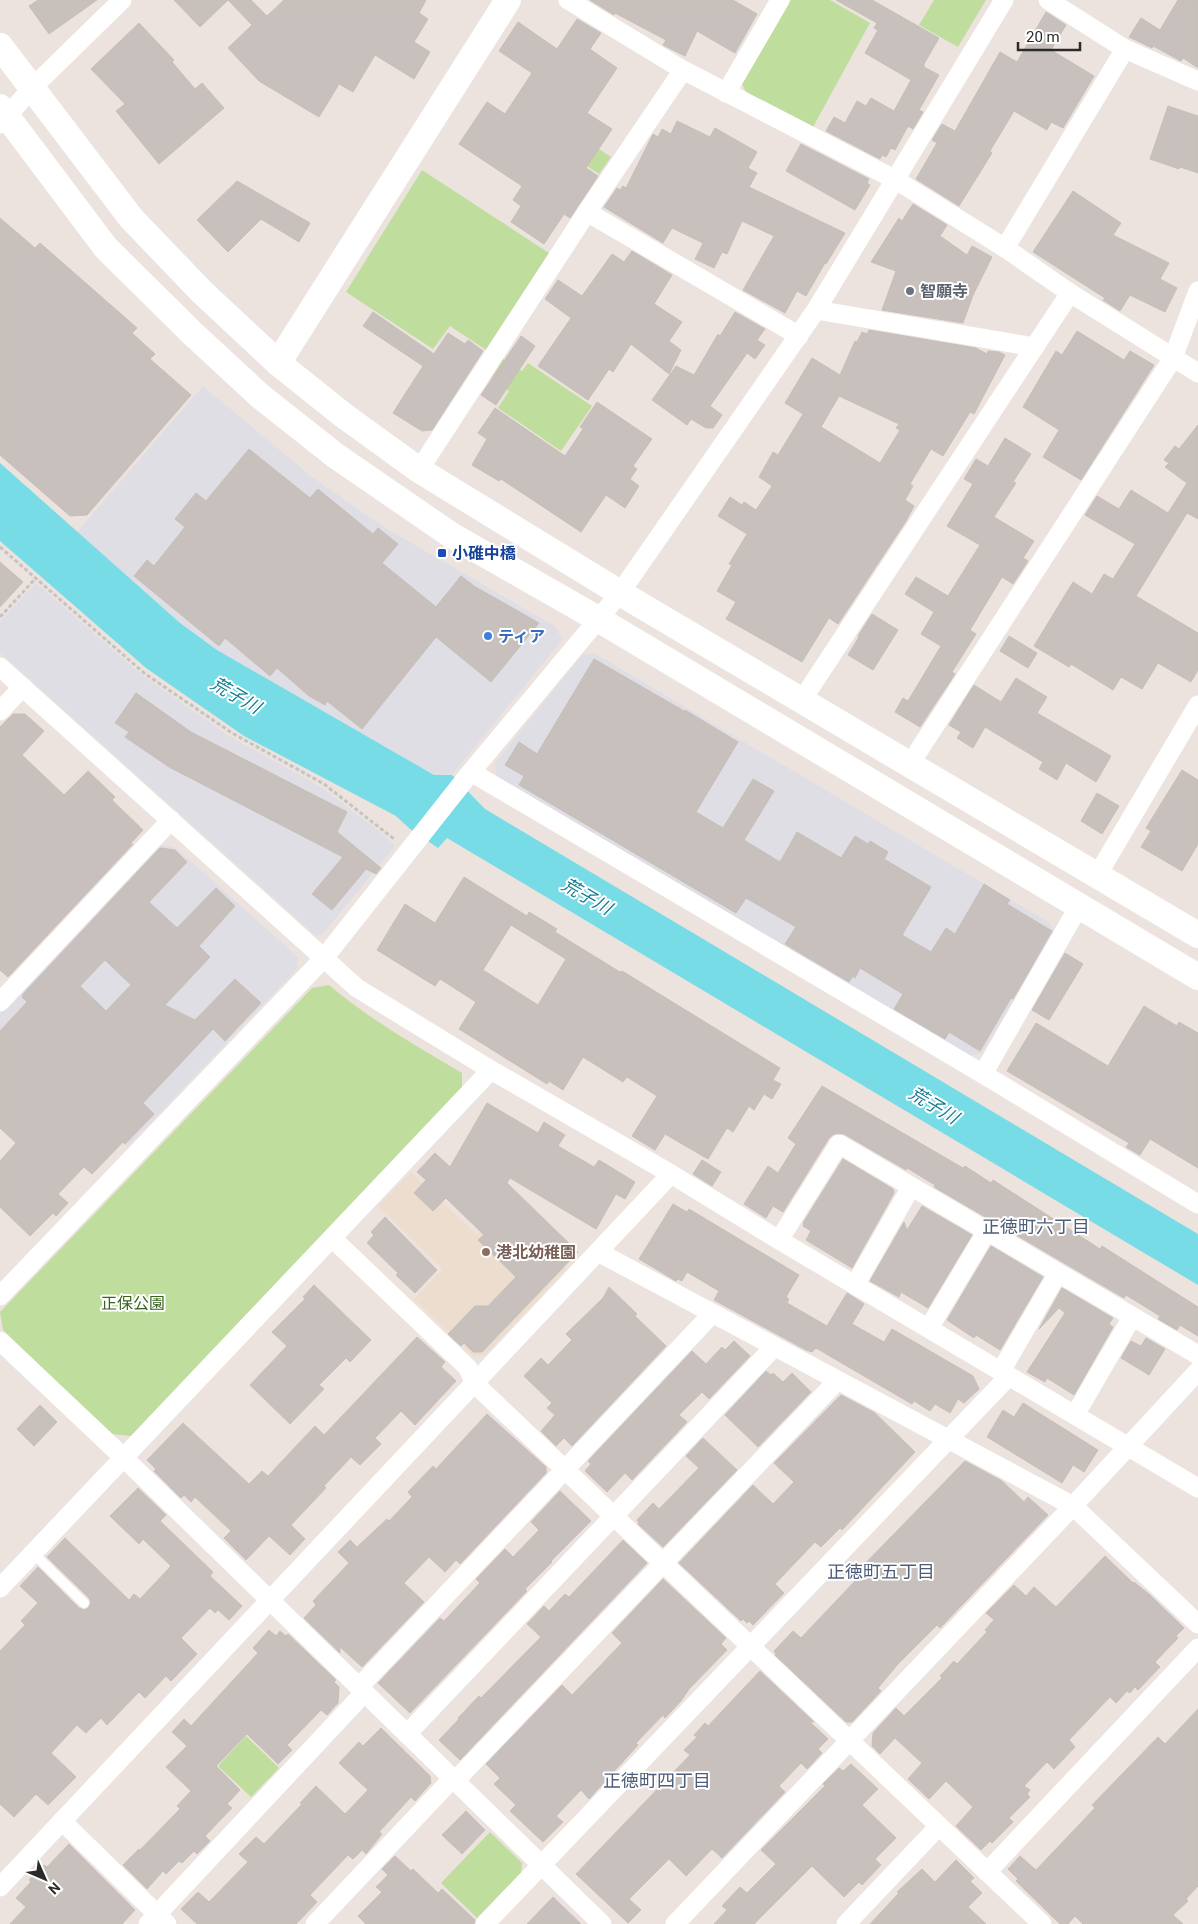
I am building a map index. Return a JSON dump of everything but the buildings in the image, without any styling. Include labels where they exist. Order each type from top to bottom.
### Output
[{"type":"street","points":[[122,0],[2,116],[106,248],[192,333],[260,396],[336,456],[451,535],[598,619],[1198,977]]},
{"type":"street","points":[[278,363],[508,0]]},
{"type":"street","points":[[568,0],[726,94],[896,180],[1006,248],[1070,293],[1198,373]]},
{"type":"street","points":[[726,94],[780,0]]},
{"type":"street","points":[[0,1296],[324,958],[465,779],[620,593],[816,310],[1004,0]]},
{"type":"street","points":[[1048,0],[1125,49],[1198,81]]},
{"type":"street","points":[[0,46],[132,218],[201,291],[278,363],[343,415],[419,470],[620,593],[1098,874],[1198,935]]},
{"type":"street","points":[[1006,248],[1125,49]]},
{"type":"street","points":[[419,470],[587,212],[683,70]]},
{"type":"street","points":[[587,212],[799,336]]},
{"type":"street","points":[[910,764],[1173,358],[1198,291]]},
{"type":"street","points":[[802,700],[1070,293]]},
{"type":"street","points":[[816,310],[1034,347]]},
{"type":"street","points":[[0,666],[357,988],[491,1070],[671,1174],[1198,1488]]},
{"type":"street","points":[[0,711],[23,687]]},
{"type":"street","points":[[1098,874],[1198,706]]},
{"type":"street","points":[[465,779],[983,1074],[1198,1204]]},
{"type":"street","points":[[2,997],[171,820]]},
{"type":"street","points":[[983,1074],[1080,906]]},
{"type":"street","points":[[0,1588],[491,1070]]},
{"type":"street","points":[[779,1240],[839,1144],[1198,1355]]},
{"type":"street","points":[[0,1886],[671,1174]]},
{"type":"street","points":[[855,1285],[911,1187]]},
{"type":"street","points":[[929,1328],[987,1231]]},
{"type":"street","points":[[332,1238],[468,1368],[474,1383],[987,1872],[1029,1920]]},
{"type":"street","points":[[598,1252],[1073,1506],[1198,1624]]},
{"type":"street","points":[[485,1924],[948,1440],[1005,1373],[1058,1273]]},
{"type":"street","points":[[62,1821],[157,1921],[362,1690],[712,1314]]},
{"type":"street","points":[[1075,1415],[1132,1317]]},
{"type":"street","points":[[0,1341],[124,1458],[602,1924]]},
{"type":"street","points":[[407,1734],[774,1347]]},
{"type":"street","points":[[675,1924],[1073,1506],[1198,1370]]},
{"type":"street","points":[[315,1924],[838,1380]]},
{"type":"street","points":[[987,1872],[1198,1648]]},
{"type":"street","points":[[846,1924],[939,1826]]},
{"type":"lane","points":[[33,1554],[84,1603]]},
{"type":"path","points":[[0,547],[144,673],[232,733],[324,784],[408,851]]},
{"type":"path","points":[[0,617],[36,578]]},
{"type":"shaded area","points":[[203,386],[312,477],[382,526],[556,627],[562,640],[452,775],[434,775],[217,650],[180,623],[77,532]]},
{"type":"shaded area","points":[[36,583],[142,675],[229,736],[321,787],[383,834],[395,846],[323,934],[316,936],[0,653],[0,621]]},
{"type":"shaded area","points":[[594,653],[1050,923],[1054,932],[982,1053],[967,1057],[497,778],[495,763],[582,655]]},
{"type":"shaded area","points":[[158,844],[176,848],[298,957],[297,969],[127,1147],[58,1081],[0,1037],[0,1013]]},
{"type":"shaded area","name":"港北幼稚園","points":[[411,1172],[477,1235],[502,1209],[565,1270],[484,1356],[473,1356],[414,1299],[443,1269],[378,1206]]},
{"type":"green space","points":[[791,0],[830,0],[870,23],[813,127],[746,92],[742,84]]},
{"type":"green space","points":[[934,0],[986,0],[958,47],[919,25]]},
{"type":"green space","points":[[548,115],[611,157],[599,174],[536,132]]},
{"type":"green space","points":[[422,170],[549,253],[486,350],[450,326],[433,349],[346,292]]},
{"type":"green space","points":[[503,359],[522,371],[528,363],[592,406],[561,451],[498,408],[509,391],[491,379]]},
{"type":"green space","name":"正保公園","points":[[329,985],[377,1021],[462,1073],[462,1088],[131,1436],[111,1434],[3,1330],[0,1312],[312,988]]},
{"type":"green space","points":[[246,1736],[279,1768],[251,1797],[218,1766]]},
{"type":"green space","points":[[490,1832],[522,1863],[521,1873],[477,1918],[441,1883]]},
{"type":"water","name":"荒子川","points":[[0,463],[180,623],[217,650],[434,775],[452,775],[485,809],[1198,1234],[1198,1285],[447,838],[438,848],[410,829],[396,816],[244,736],[146,668],[0,541]]},
{"type":"place","name":"智願寺","points":[[910,291]]},
{"type":"place","name":"小碓中橋","points":[[442,553]]},
{"type":"place","name":"ティア","points":[[488,636]]},
{"type":"place","name":"港北幼稚園","points":[[486,1252]]},
{"type":"district","name":"正徳町六丁目","points":[[1036,1226]]},
{"type":"district","name":"正徳町五丁目","points":[[881,1571]]},
{"type":"district","name":"正徳町四丁目","points":[[657,1780]]}]
